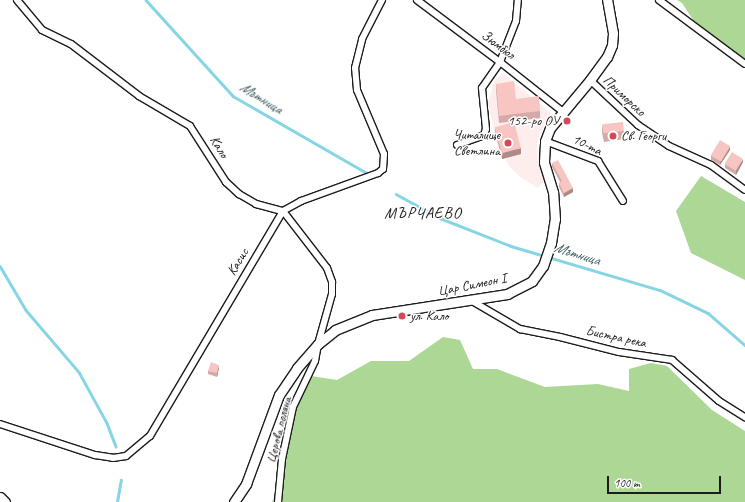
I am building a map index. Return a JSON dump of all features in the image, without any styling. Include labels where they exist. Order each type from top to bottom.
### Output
[{"type":"street","name":"Кало","points":[[17,0],[42,30],[71,44],[139,96],[190,126],[222,176],[239,194],[256,204],[283,211]]},
{"type":"street","points":[[318,344],[332,294],[332,282],[327,268],[283,211],[301,201],[378,173],[383,169],[384,154],[357,90],[355,68],[362,39],[382,0]]},
{"type":"street","name":"Зюмбюл","points":[[417,0],[500,62],[563,112]]},
{"type":"street","points":[[457,145],[484,135],[486,129],[482,88],[500,62],[516,21],[518,0]]},
{"type":"street","name":"Цар Симеон I","points":[[234,502],[246,484],[279,395],[297,368],[318,344],[335,330],[372,315],[472,301],[507,294],[532,281],[544,262],[554,231],[555,219],[553,192],[544,162],[545,141],[550,128],[607,57],[612,45],[613,33],[607,0]]},
{"type":"street","points":[[659,0],[745,64]]},
{"type":"street","name":"Приморско","points":[[590,80],[638,125],[669,146],[712,166],[745,190]]},
{"type":"street","name":"10-та","points":[[545,141],[598,161],[624,201]]},
{"type":"street","name":"Касис","points":[[0,424],[95,455],[113,458],[126,456],[150,436],[283,211]]},
{"type":"street","name":"Бистра река","points":[[472,301],[520,329],[560,337],[619,352],[672,360],[719,401],[745,417]]},
{"type":"street","name":"Церова поляна","points":[[278,502],[282,459],[294,407],[315,360],[318,344]]},
{"type":"street","points":[[0,497],[5,502]]},
{"type":"shaded area","points":[[503,73],[552,114],[540,133],[537,145],[544,181],[538,188],[520,177],[509,166],[497,144],[488,103],[494,81]]},
{"type":"green space","points":[[677,0],[745,0],[745,59],[705,38],[682,3]]},
{"type":"green space","points":[[701,176],[745,202],[745,280],[691,253],[676,211]]},
{"type":"green space","points":[[443,337],[460,340],[473,369],[497,369],[545,387],[598,384],[629,391],[629,369],[651,363],[667,366],[712,410],[745,431],[745,502],[272,502],[285,472],[288,435],[305,375],[337,380],[371,361],[409,361]]},
{"type":"building","points":[[514,81],[516,99],[539,96],[540,111],[499,116],[496,84]]},
{"type":"building","name":"Читалище Светлина","points":[[514,122],[521,148],[502,153],[495,127]]},
{"type":"building","points":[[623,122],[624,131],[603,133],[602,124]]},
{"type":"building","points":[[720,140],[730,146],[721,162],[711,155]]},
{"type":"building","points":[[732,152],[743,159],[736,171],[725,164]]},
{"type":"building","points":[[558,160],[573,188],[564,193],[559,183],[562,181],[552,163]]},
{"type":"building","points":[[211,362],[219,365],[217,373],[208,371]]},
{"type":"waterway","name":"Мътница","points":[[146,0],[233,96],[367,173]]},
{"type":"waterway","name":"Мътница","points":[[396,194],[440,218],[511,246],[660,290],[708,313],[745,345]]},
{"type":"waterway","points":[[0,266],[26,310],[79,372],[107,423],[116,446]]},
{"type":"waterway","points":[[117,502],[121,480]]},
{"type":"place","name":"152-ро ОУ","points":[[567,121]]},
{"type":"place","name":"Св. Георги","points":[[613,136]]},
{"type":"place","name":"Читалище Светлина","points":[[508,143]]},
{"type":"place","name":"ул. Кало","points":[[402,316]]},
{"type":"district","name":"МЪРЧАЕВО","points":[[423,213]]}]
